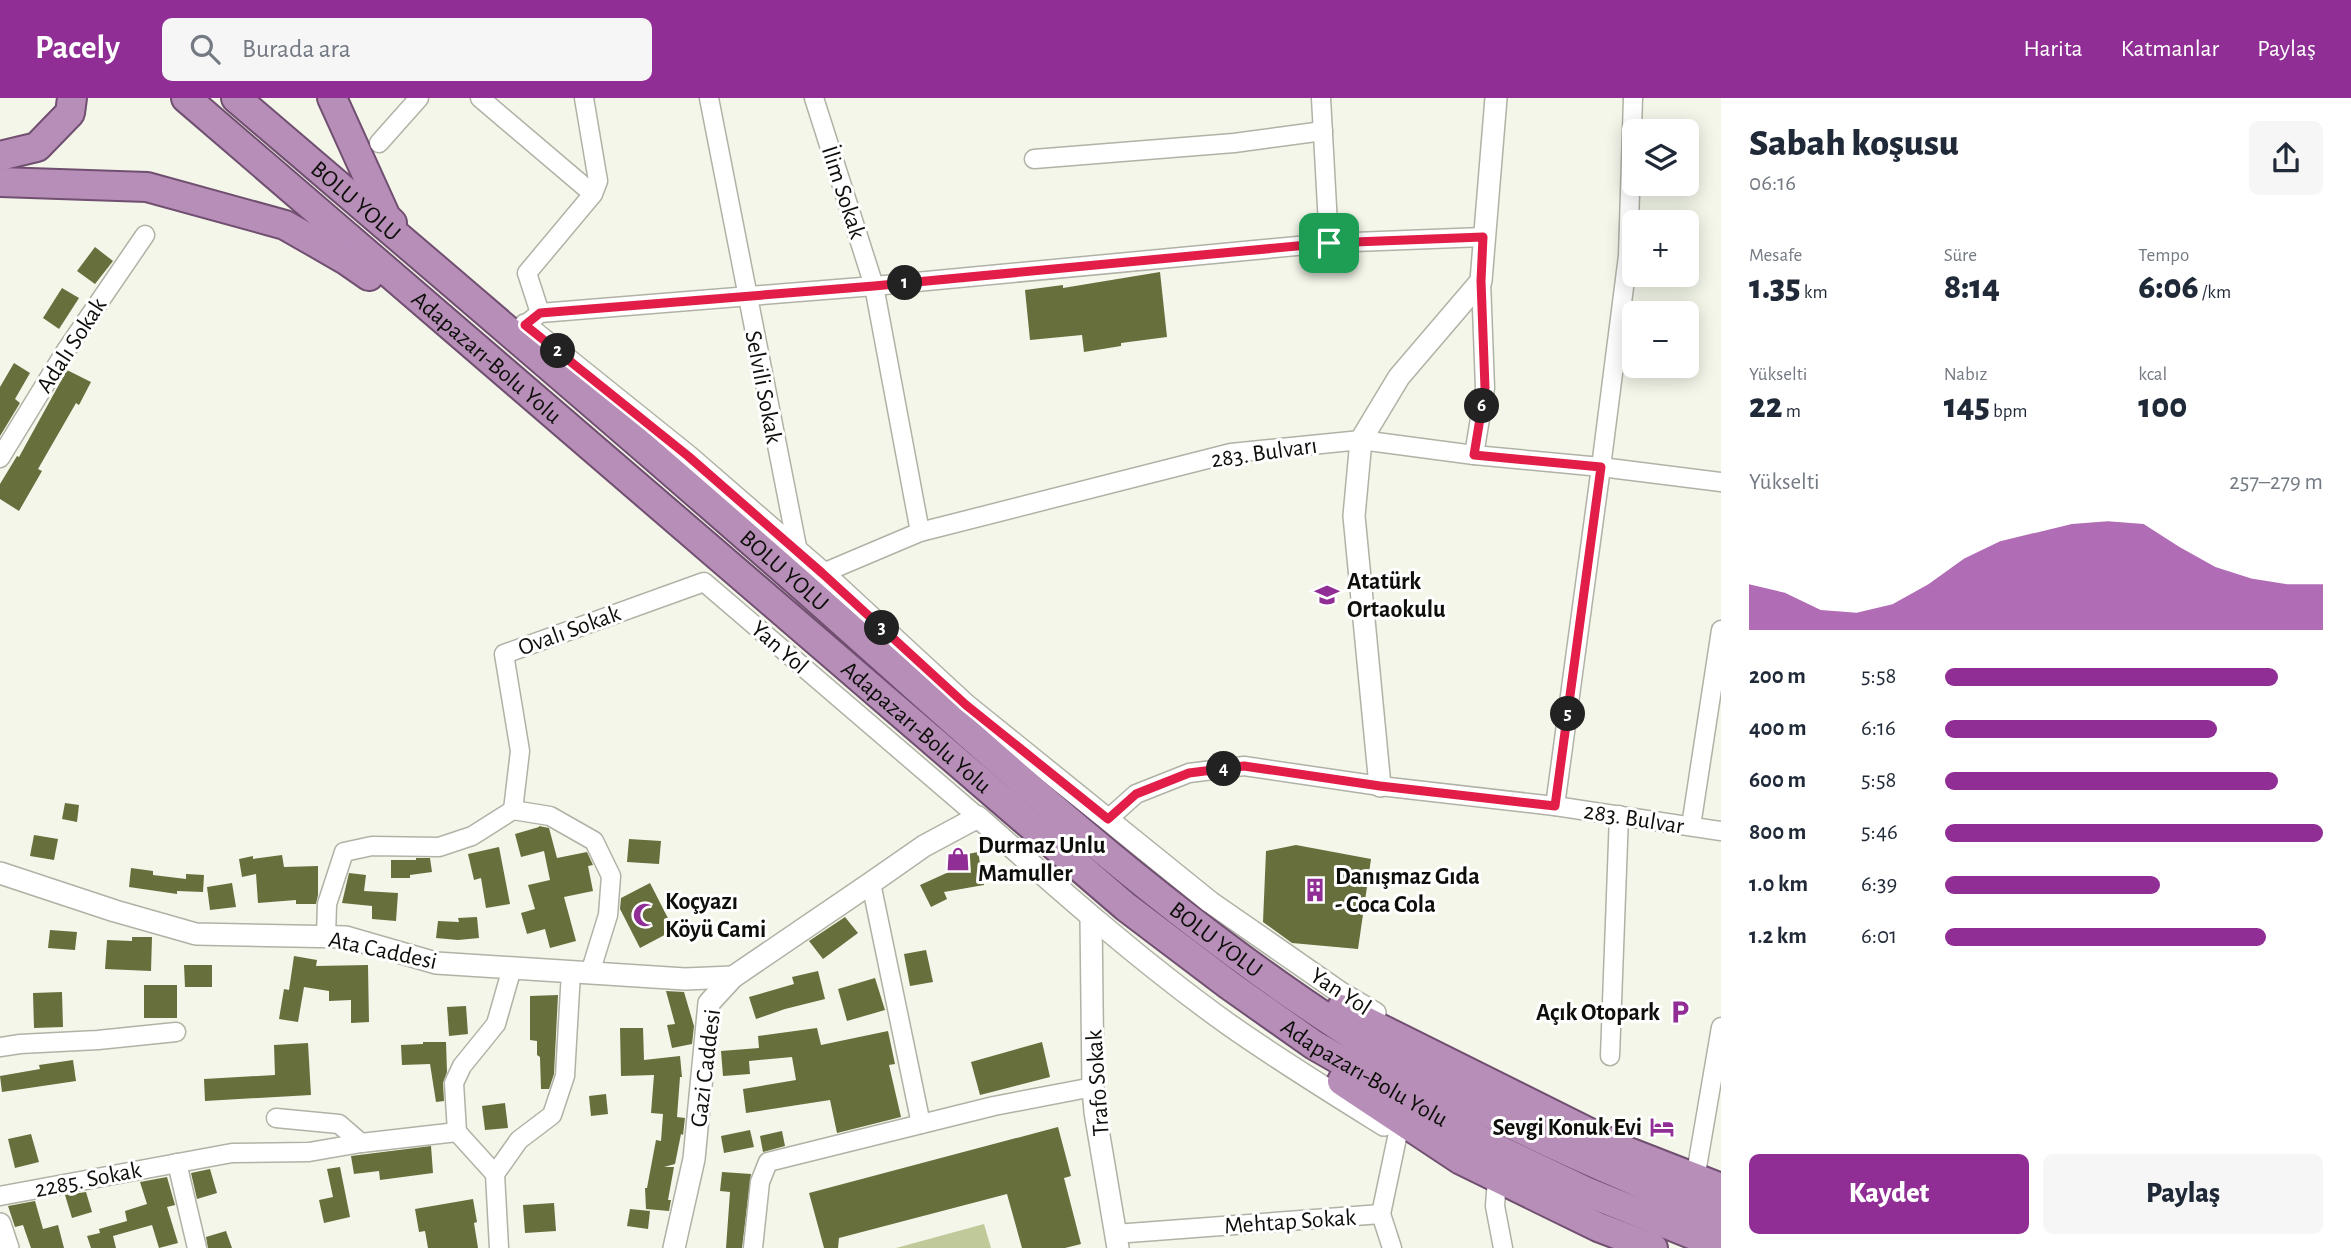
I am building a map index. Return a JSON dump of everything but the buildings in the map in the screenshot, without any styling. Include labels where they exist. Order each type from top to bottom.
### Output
[{"type":"highway","points":[[0,156],[37,147],[70,113],[72,98]]},
{"type":"highway","name":"Adapazarı-Bolu Yolu","points":[[186,98],[1126,906],[1229,985],[1314,1045],[1495,1148],[1585,1191],[1721,1246]]},
{"type":"highway","name":"BOLU YOLU","points":[[236,98],[801,585],[1088,838],[1209,934],[1341,1028],[1420,1077],[1553,1144],[1721,1217]]},
{"type":"highway","points":[[332,98],[386,217],[432,266]]},
{"type":"highway","points":[[0,182],[147,187],[285,225],[346,260],[496,366]]},
{"type":"highway","points":[[1126,906],[1169,955],[1221,999],[1461,1160],[1598,1227],[1653,1248]]},
{"type":"highway","points":[[1209,934],[1338,1007],[1524,1102],[1626,1152],[1721,1188]]},
{"type":"street","points":[[379,143],[419,98]]},
{"type":"street","points":[[480,98],[593,194]]},
{"type":"street","points":[[584,98],[598,181],[593,194],[527,273],[533,319],[1329,243],[1483,237]]},
{"type":"street","name":"Selvili Sokak","points":[[709,98],[798,552]]},
{"type":"street","name":"İlim Sokak","points":[[814,98],[874,286],[920,532]]},
{"type":"street","points":[[1321,98],[1329,243]]},
{"type":"street","points":[[1474,455],[1485,388],[1481,281],[1496,98]]},
{"type":"street","points":[[1555,806],[1628,256],[1633,98]]},
{"type":"street","points":[[1034,159],[1234,143],[1323,131]]},
{"type":"street","name":"Adalı Sokak","points":[[0,458],[65,352],[145,235]]},
{"type":"street","points":[[1380,786],[1354,516],[1361,440],[1399,377],[1481,281]]},
{"type":"street","name":"Yan Yol","points":[[533,319],[822,573],[966,705],[1210,902],[1342,993],[1524,1102]]},
{"type":"street","name":"283. Bulvarı","points":[[822,573],[920,532],[1231,453],[1361,440],[1721,482]]},
{"type":"street","name":"Yan Yol","points":[[704,582],[1091,917],[1227,1023],[1311,1080],[1398,1133],[1461,1160]]},
{"type":"street","name":"Ovalı Sokak","points":[[513,810],[520,751],[504,654],[704,582]]},
{"type":"street","points":[[1691,826],[1721,630]]},
{"type":"street","name":"283. Bulvar","points":[[1108,819],[1136,794],[1189,773],[1244,766],[1380,786],[1555,806],[1721,831]]},
{"type":"street","points":[[326,936],[327,904],[344,852],[372,846],[439,847],[472,836],[513,810],[550,816],[594,841],[611,876],[608,915],[581,973],[565,1076],[552,1115],[519,1140],[495,1174],[499,1248]]},
{"type":"street","points":[[1609,1056],[1619,816]]},
{"type":"street","name":"Gazi Caddesi","points":[[674,1248],[694,1158],[709,1003],[733,978],[924,846],[978,817]]},
{"type":"street","name":"Ata Caddesi","points":[[0,873],[115,911],[196,934],[346,937],[436,963],[685,979],[733,978]]},
{"type":"street","points":[[871,883],[921,1124]]},
{"type":"street","name":"Trafo Sokak","points":[[1091,917],[1093,1087],[1117,1241]]},
{"type":"street","points":[[495,1174],[457,1132],[454,1083],[462,1066],[496,1024],[512,968]]},
{"type":"street","points":[[685,979],[709,1003]]},
{"type":"street","points":[[1695,1179],[1721,1027]]},
{"type":"street","points":[[0,1047],[176,1032]]},
{"type":"street","points":[[752,1248],[760,1182],[768,1162],[994,1106],[1093,1087]]},
{"type":"street","points":[[276,1118],[340,1124],[361,1143]]},
{"type":"street","name":"2285. Sokak","points":[[0,1196],[232,1153],[309,1152],[457,1132]]},
{"type":"street","points":[[1392,1248],[1381,1213],[1398,1133]]},
{"type":"street","points":[[177,1163],[197,1248]]},
{"type":"street","points":[[1497,1179],[1495,1206],[1503,1248]]},
{"type":"street","name":"Mehtap Sokak","points":[[1117,1241],[1381,1213]]},
{"type":"street","points":[[0,1224],[8,1248]]},
{"type":"green space","points":[[984,1224],[991,1248],[896,1248]]},
{"type":"place","name":"Atatürk Ortaokulu","points":[[1327,595]]},
{"type":"place","name":"Durmaz Unlu Mamuller","points":[[958,859]]},
{"type":"place","name":"Danışmaz Gıda - Coca Cola","points":[[1315,890]]},
{"type":"place","name":"Koçyazı Köyü Cami","points":[[645,915]]},
{"type":"place","name":"Açık Otopark","points":[[1680,1012]]},
{"type":"place","name":"Sevgi Konuk Evi","points":[[1662,1127]]},
{"type":"route","points":[[1483,237],[1481,281],[1485,388],[1474,455],[1601,467],[1555,806],[1380,786],[1244,766],[1189,773],[1136,794],[1108,819],[966,705],[822,573],[688,456],[525,325],[540,313],[874,286],[1329,243],[1483,237]]}]
